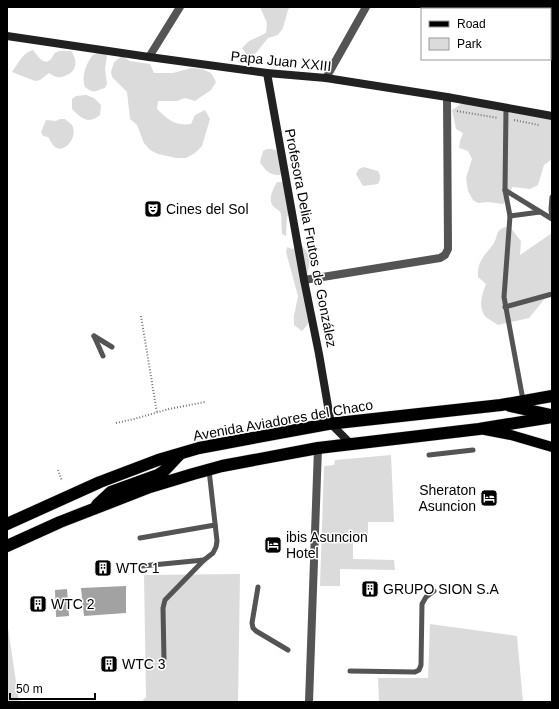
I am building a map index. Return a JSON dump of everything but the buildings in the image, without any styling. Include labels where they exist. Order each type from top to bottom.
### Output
[{"type":"highway","name":"Avenida Aviadores del Chaco","points":[[7,524],[100,482],[158,460],[199,448],[331,424],[501,405],[552,396]]},
{"type":"highway","points":[[501,405],[552,416]]},
{"type":"highway","points":[[7,546],[47,527],[150,487],[209,470],[257,459],[318,448],[479,429],[552,416]]},
{"type":"highway","points":[[91,510],[111,492],[158,475],[164,471],[179,455]]},
{"type":"main road","points":[[479,429],[552,447]]},
{"type":"street","points":[[149,57],[180,7]]},
{"type":"street","points":[[326,78],[366,7]]},
{"type":"street","name":"Papa Juan XXIII","points":[[7,36],[267,73],[326,78],[447,97],[552,116]]},
{"type":"street","name":"Profesora Delia Frutos de González","points":[[267,73],[331,424]]},
{"type":"street","points":[[304,280],[445,256],[448,249],[447,97]]},
{"type":"street","points":[[331,424],[351,444]]},
{"type":"street","points":[[309,702],[318,448]]},
{"type":"lane","points":[[506,108],[505,190],[510,216],[504,297],[524,401]]},
{"type":"lane","points":[[505,190],[552,219]]},
{"type":"lane","points":[[552,197],[552,219]]},
{"type":"lane","points":[[510,216],[540,212]]},
{"type":"lane","points":[[505,307],[552,294]]},
{"type":"lane","points":[[103,356],[94,336],[112,347]]},
{"type":"lane","points":[[429,455],[473,450]]},
{"type":"lane","points":[[164,659],[163,608],[165,600],[204,560],[213,553],[218,541],[209,470]]},
{"type":"lane","points":[[140,538],[215,525]]},
{"type":"lane","points":[[142,566],[204,560]]},
{"type":"lane","points":[[258,587],[252,622],[253,628],[288,650]]},
{"type":"lane","points":[[350,671],[415,672],[419,670],[421,665],[422,604],[426,597],[434,591]]},
{"type":"path","points":[[141,316],[157,413]]},
{"type":"path","points":[[116,423],[205,402]]},
{"type":"path","points":[[58,470],[62,481]]},
{"type":"green space","points":[[260,7],[290,7],[283,28],[278,35],[268,38],[256,53],[247,55],[242,48],[249,41],[266,33],[267,23]]},
{"type":"green space","points":[[552,7],[552,35],[551,36],[551,8],[488,8]]},
{"type":"green space","points":[[33,50],[43,61],[46,62],[51,59],[56,52],[71,51],[75,58],[75,68],[73,71],[62,77],[56,77],[49,73],[40,80],[35,81],[12,72],[26,53]]},
{"type":"green space","points":[[97,53],[107,55],[105,69],[107,84],[105,88],[91,91],[85,87],[84,75],[88,62],[93,55]]},
{"type":"green space","points":[[122,56],[130,61],[150,64],[154,73],[173,73],[192,68],[202,69],[211,73],[216,82],[211,90],[195,101],[185,98],[177,101],[158,101],[157,109],[172,121],[180,124],[191,124],[195,115],[205,110],[210,119],[202,146],[195,153],[186,158],[176,158],[158,154],[150,150],[144,143],[137,125],[130,119],[127,92],[112,77],[111,72],[114,62]]},
{"type":"green space","points":[[86,95],[94,98],[101,105],[100,115],[92,120],[85,119],[72,109],[72,99],[76,96]]},
{"type":"green space","points":[[461,104],[473,104],[481,107],[491,107],[552,116],[552,159],[544,165],[538,185],[530,189],[512,187],[510,196],[503,204],[488,202],[478,203],[473,200],[468,191],[466,178],[472,159],[468,151],[459,148],[463,133],[456,129],[452,110]]},
{"type":"green space","points":[[65,119],[72,125],[74,130],[72,140],[61,149],[53,145],[48,137],[43,136],[41,132],[46,120],[56,121]]},
{"type":"green space","points":[[267,149],[281,152],[282,171],[280,175],[273,175],[268,172],[260,162],[263,151]]},
{"type":"green space","points":[[364,167],[378,171],[380,174],[380,181],[378,184],[363,186],[356,174],[359,169]]},
{"type":"green space","points":[[277,182],[285,182],[292,191],[293,197],[293,207],[287,217],[286,236],[282,234],[281,213],[274,207],[271,201],[271,194]]},
{"type":"green space","points":[[510,227],[521,241],[520,255],[552,233],[552,290],[529,318],[498,325],[487,318],[482,310],[481,301],[486,284],[478,277],[478,271],[480,262],[494,243],[498,232],[503,228]]},
{"type":"green space","points":[[302,246],[308,253],[310,259],[307,277],[312,315],[308,324],[302,331],[294,325],[294,316],[298,296],[286,252],[287,247],[292,249]]},
{"type":"green space","points":[[391,455],[394,522],[368,522],[368,540],[353,540],[353,559],[394,560],[395,570],[340,569],[340,586],[320,586],[324,466],[334,465],[335,460]]},
{"type":"green space","points":[[240,574],[238,702],[141,702],[146,697],[144,575]]},
{"type":"green space","points":[[7,621],[19,702],[7,702]]},
{"type":"green space","points":[[430,624],[517,636],[523,702],[379,702],[378,678],[428,678]]},
{"type":"shaded area","points":[[126,586],[126,613],[84,616],[81,588]]},
{"type":"shaded area","points":[[67,589],[69,616],[56,617],[55,590]]},
{"type":"place","name":"Cines del Sol","points":[[153,209]]},
{"type":"place","name":"Sheraton Asuncion","points":[[489,498]]},
{"type":"place","name":"ibis Asuncion Hotel","points":[[273,545]]},
{"type":"place","name":"WTC 1","points":[[103,568]]},
{"type":"place","name":"GRUPO SION S.A","points":[[370,589]]},
{"type":"place","name":"WTC 2","points":[[38,604]]},
{"type":"place","name":"WTC 3","points":[[109,664]]}]
